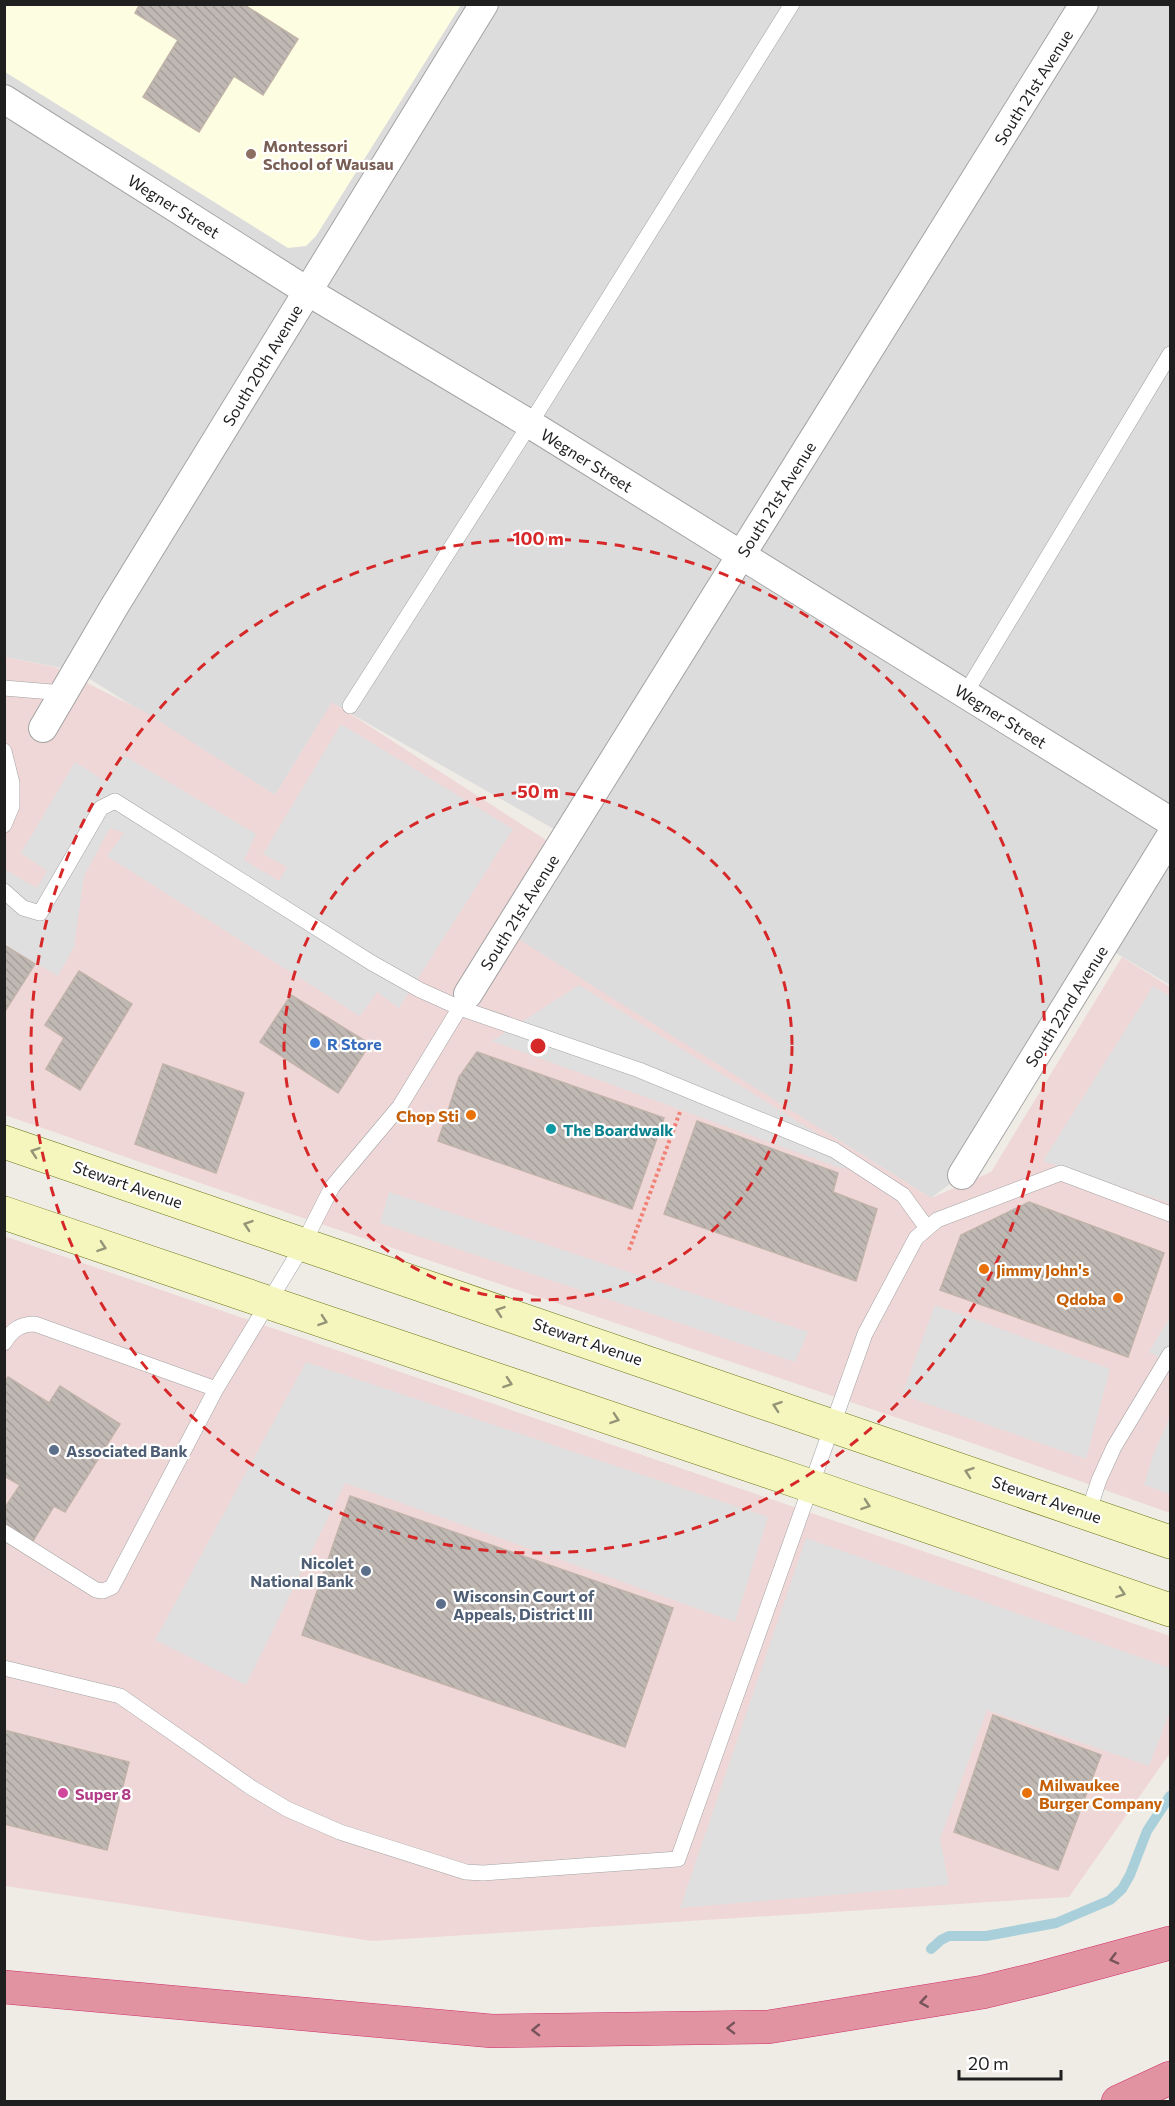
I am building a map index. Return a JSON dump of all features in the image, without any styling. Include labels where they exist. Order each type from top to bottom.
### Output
[{"type":"highway","points":[[4,1987],[492,2031],[768,2027],[983,1992],[1170,1943]]},
{"type":"highway","points":[[1118,2102],[1170,2078]]},
{"type":"street","name":"South 20th Avenue","points":[[43,728],[307,291],[484,4]]},
{"type":"street","name":"South 21st Avenue","points":[[464,1001],[1084,4]]},
{"type":"street","name":"Wegner Street","points":[[4,99],[307,291],[530,424],[1170,821]]},
{"type":"street","name":"South 22nd Avenue","points":[[962,1174],[1170,837]]},
{"type":"street","name":"Stewart Avenue","points":[[4,1142],[1170,1542]]},
{"type":"street","points":[[4,1214],[811,1486],[1170,1610]]},
{"type":"lane","points":[[350,706],[530,424],[792,4]]},
{"type":"lane","points":[[964,694],[1170,354]]},
{"type":"lane","points":[[4,688],[64,693]]},
{"type":"lane","points":[[4,751],[12,783],[12,806],[4,825]]},
{"type":"lane","points":[[4,891],[23,908],[40,913],[101,808],[115,801],[372,963],[420,990],[464,1001],[834,1150],[903,1195],[927,1228]]},
{"type":"lane","points":[[4,1532],[96,1590],[108,1590],[112,1587],[216,1389],[304,1244],[332,1187],[400,1106],[464,1001]]},
{"type":"lane","points":[[4,1668],[120,1696],[252,1788],[287,1809],[340,1833],[466,1872],[483,1873],[678,1859],[865,1334],[916,1238],[937,1220],[1061,1173],[1170,1214]]},
{"type":"lane","points":[[4,1343],[16,1328],[24,1324],[35,1324],[216,1389]]},
{"type":"lane","points":[[1088,1513],[1114,1447],[1170,1354]]},
{"type":"path","points":[[629,1250],[688,1090]]},
{"type":"shaded area","points":[[4,5],[1170,5],[1170,985],[1104,946],[962,1175],[931,1198],[507,933],[566,836],[332,703],[275,795],[77,671],[5,657]]},
{"type":"shaded area","name":"Montessori School of Wausau","points":[[4,5],[461,5],[316,236],[306,246],[288,248],[5,72]]},
{"type":"shaded area","points":[[5,657],[55,667],[145,712],[275,795],[332,702],[549,842],[496,925],[931,1198],[991,1172],[1122,957],[1170,987],[1170,1513],[975,1444],[232,1194],[5,1115]]},
{"type":"shaded area","points":[[341,724],[513,829],[399,1008],[377,992],[360,1016],[107,856],[124,833],[110,828],[84,876],[74,947],[58,976],[5,945],[4,869],[37,888],[47,871],[21,853],[75,762],[106,782],[123,755],[256,834],[244,860],[279,881],[287,867],[263,854]]},
{"type":"shaded area","points":[[579,985],[853,1156],[843,1169],[492,1041]]},
{"type":"shaded area","points":[[1153,986],[1170,996],[1170,1203],[1043,1161]]},
{"type":"shaded area","points":[[389,1192],[808,1332],[795,1362],[380,1223]]},
{"type":"shaded area","points":[[4,1236],[1170,1636],[1170,1753],[1069,1897],[372,1941],[5,1886]]},
{"type":"shaded area","points":[[935,1305],[1110,1369],[1086,1459],[902,1395]]},
{"type":"shaded area","points":[[1170,1317],[1170,1364],[1149,1352]]},
{"type":"shaded area","points":[[306,1362],[768,1517],[735,1622],[345,1483],[246,1685],[155,1640]]},
{"type":"shaded area","points":[[1170,1417],[1170,1494],[1144,1485],[1153,1455]]},
{"type":"shaded area","points":[[806,1538],[1170,1668],[1170,1711],[1149,1766],[987,1710],[940,1839],[949,1885],[680,1908]]},
{"type":"building","points":[[140,4],[243,4],[298,39],[263,95],[234,76],[199,132],[143,97],[178,40],[135,13]]},
{"type":"building","points":[[4,945],[35,964],[4,1013]]},
{"type":"building","points":[[79,971],[132,1004],[80,1090],[46,1069],[64,1038],[45,1025]]},
{"type":"building","name":"R Store","points":[[291,995],[370,1044],[338,1093],[260,1042]]},
{"type":"building","name":"The Boardwalk","points":[[477,1052],[664,1118],[632,1209],[438,1141],[459,1077]]},
{"type":"building","points":[[163,1064],[244,1093],[216,1173],[135,1144]]},
{"type":"building","name":"The Boardwalk","points":[[697,1121],[838,1173],[833,1192],[877,1209],[856,1281],[664,1214]]},
{"type":"building","points":[[1029,1202],[1164,1253],[1128,1357],[940,1290],[961,1235]]},
{"type":"building","name":"Associated Bank","points":[[8,1377],[49,1403],[60,1386],[120,1424],[65,1512],[54,1506],[33,1541],[4,1523],[4,1509],[20,1485],[4,1476],[4,1382]]},
{"type":"building","points":[[350,1496],[673,1608],[625,1747],[302,1635]]},
{"type":"building","name":"Milwaukee Burger Company","points":[[993,1715],[1101,1755],[1058,1870],[954,1832]]},
{"type":"building","name":"Super 8","points":[[4,1730],[129,1762],[107,1850],[4,1824]]},
{"type":"waterway","points":[[931,1949],[949,1936],[986,1936],[1056,1923],[1110,1900],[1122,1889],[1130,1875],[1147,1831],[1170,1796]]},
{"type":"place","name":"Montessori School of Wausau","points":[[251,154]]},
{"type":"place","name":"R Store","points":[[315,1043]]},
{"type":"place","name":"Chop Sti","points":[[471,1115]]},
{"type":"place","name":"The Boardwalk","points":[[551,1129]]},
{"type":"place","name":"Jimmy John's","points":[[984,1269]]},
{"type":"place","name":"Qdoba","points":[[1118,1298]]},
{"type":"place","name":"Associated Bank","points":[[54,1450]]},
{"type":"place","name":"Nicolet National Bank","points":[[366,1571]]},
{"type":"place","name":"Wisconsin Court of Appeals, District III","points":[[441,1604]]},
{"type":"place","name":"Super 8","points":[[63,1793]]},
{"type":"place","name":"Milwaukee Burger Company","points":[[1027,1793]]}]
